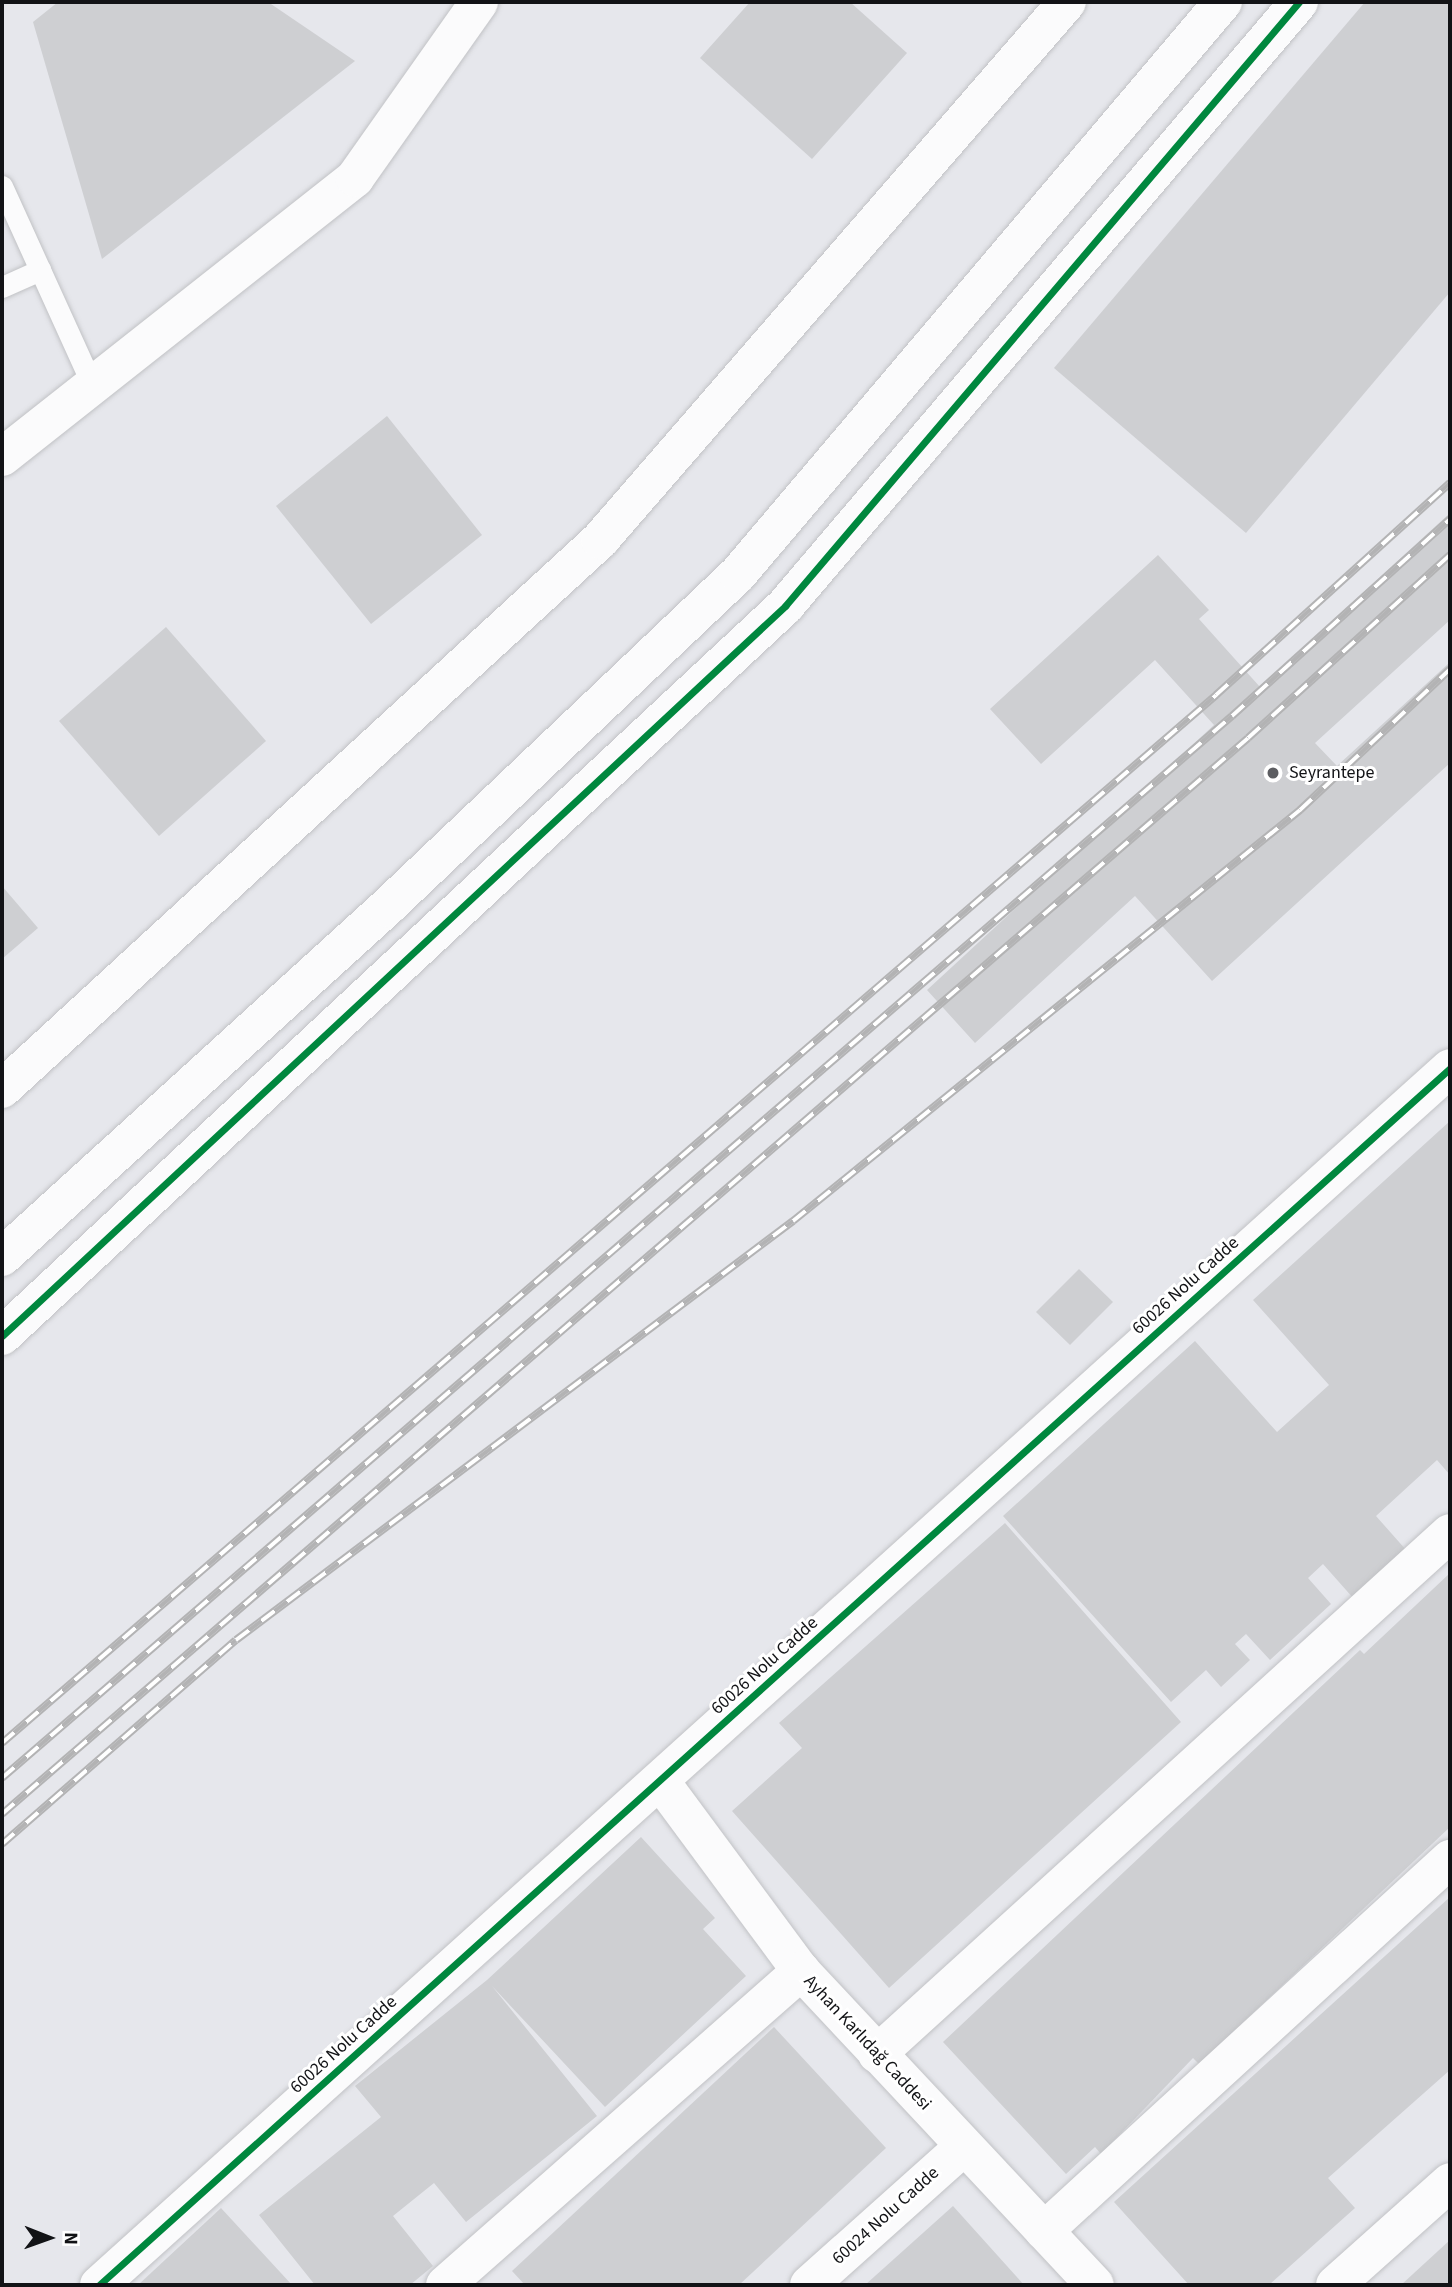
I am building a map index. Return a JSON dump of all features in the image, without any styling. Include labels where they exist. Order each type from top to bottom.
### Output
[{"type":"street","points":[[2,457],[355,178],[479,2]]},
{"type":"street","points":[[2,1089],[600,540],[1068,2]]},
{"type":"street","points":[[2,1257],[386,908],[738,574],[1223,2]]},
{"type":"street","points":[[2,1336],[785,606],[1299,2]]},
{"type":"street","name":"60026 Nolu Cadde","points":[[99,2285],[661,1782],[1450,1068]]},
{"type":"street","points":[[877,2054],[1450,1533]]},
{"type":"street","name":"Ayhan Karlıdağ Caddesi","points":[[661,1782],[801,1971],[962,2148],[1095,2285]]},
{"type":"street","points":[[1044,2231],[1450,1859]]},
{"type":"street","points":[[445,2285],[801,1971]]},
{"type":"street","name":"60024 Nolu Cadde","points":[[809,2285],[962,2148]]},
{"type":"street","points":[[1335,2285],[1450,2182]]},
{"type":"lane","points":[[2,186],[92,384]]},
{"type":"lane","points":[[2,288],[40,270]]},
{"type":"building","points":[[58,2],[268,2],[355,61],[102,259],[33,22]]},
{"type":"building","points":[[750,2],[850,2],[907,53],[812,159],[700,58]]},
{"type":"building","points":[[1365,2],[1450,2],[1450,292],[1246,533],[1054,368]]},
{"type":"building","points":[[387,416],[482,535],[371,624],[276,506]]},
{"type":"building","name":"Seyrantepe","points":[[1450,513],[1450,620],[1315,743],[1337,766],[1449,663],[1450,763],[1212,981],[1135,896],[975,1043],[927,990],[1214,725],[1155,660],[1041,764],[990,709],[1158,555],[1209,610],[1199,619],[1260,687]]},
{"type":"building","points":[[166,627],[266,741],[159,836],[59,721]]},
{"type":"building","points":[[2,886],[38,928],[2,959]]},
{"type":"building","points":[[1450,1121],[1450,1475],[1437,1460],[1376,1516],[1407,1551],[1354,1599],[1323,1564],[1308,1578],[1331,1604],[1270,1660],[1246,1634],[1235,1644],[1250,1660],[1221,1687],[1206,1670],[1171,1702],[1003,1516],[1195,1341],[1277,1432],[1329,1385],[1253,1300]]},
{"type":"building","points":[[1079,1269],[1113,1302],[1070,1345],[1036,1312]]},
{"type":"building","points":[[1005,1523],[1181,1722],[889,1988],[732,1811],[802,1748],[779,1723]]},
{"type":"building","points":[[1450,1573],[1450,1827],[1199,2064],[1193,2058],[1101,2154],[1095,2147],[1066,2174],[943,2042],[1360,1650],[1364,1654]]},
{"type":"building","points":[[641,1837],[715,1918],[703,1929],[746,1976],[605,2107],[492,1986],[597,2116],[466,2222],[434,2183],[393,2216],[433,2266],[410,2285],[315,2285],[259,2215],[381,2117],[355,2086],[487,1980]]},
{"type":"building","points":[[1450,1897],[1450,2070],[1328,2178],[1355,2208],[1269,2285],[1189,2285],[1114,2202]]},
{"type":"building","points":[[774,2027],[886,2148],[739,2285],[525,2285],[512,2271]]},
{"type":"building","points":[[953,2206],[1024,2285],[865,2285]]},
{"type":"building","points":[[221,2208],[292,2285],[138,2285]]},
{"type":"building","points":[[1450,2240],[1450,2285],[1401,2285]]},
{"type":"railway","points":[[2,1743],[1216,695],[1450,483]]},
{"type":"railway","points":[[2,1778],[1232,716],[1450,519]]},
{"type":"railway","points":[[2,1814],[1248,738],[1450,555]]},
{"type":"railway","points":[[2,1844],[236,1640],[793,1221],[1300,810],[1450,669]]},
{"type":"cycle path","points":[[2,1336],[785,606],[1299,2]]},
{"type":"cycle path","points":[[99,2285],[1450,1068]]},
{"type":"place","name":"Seyrantepe","points":[[1273,773]]}]
